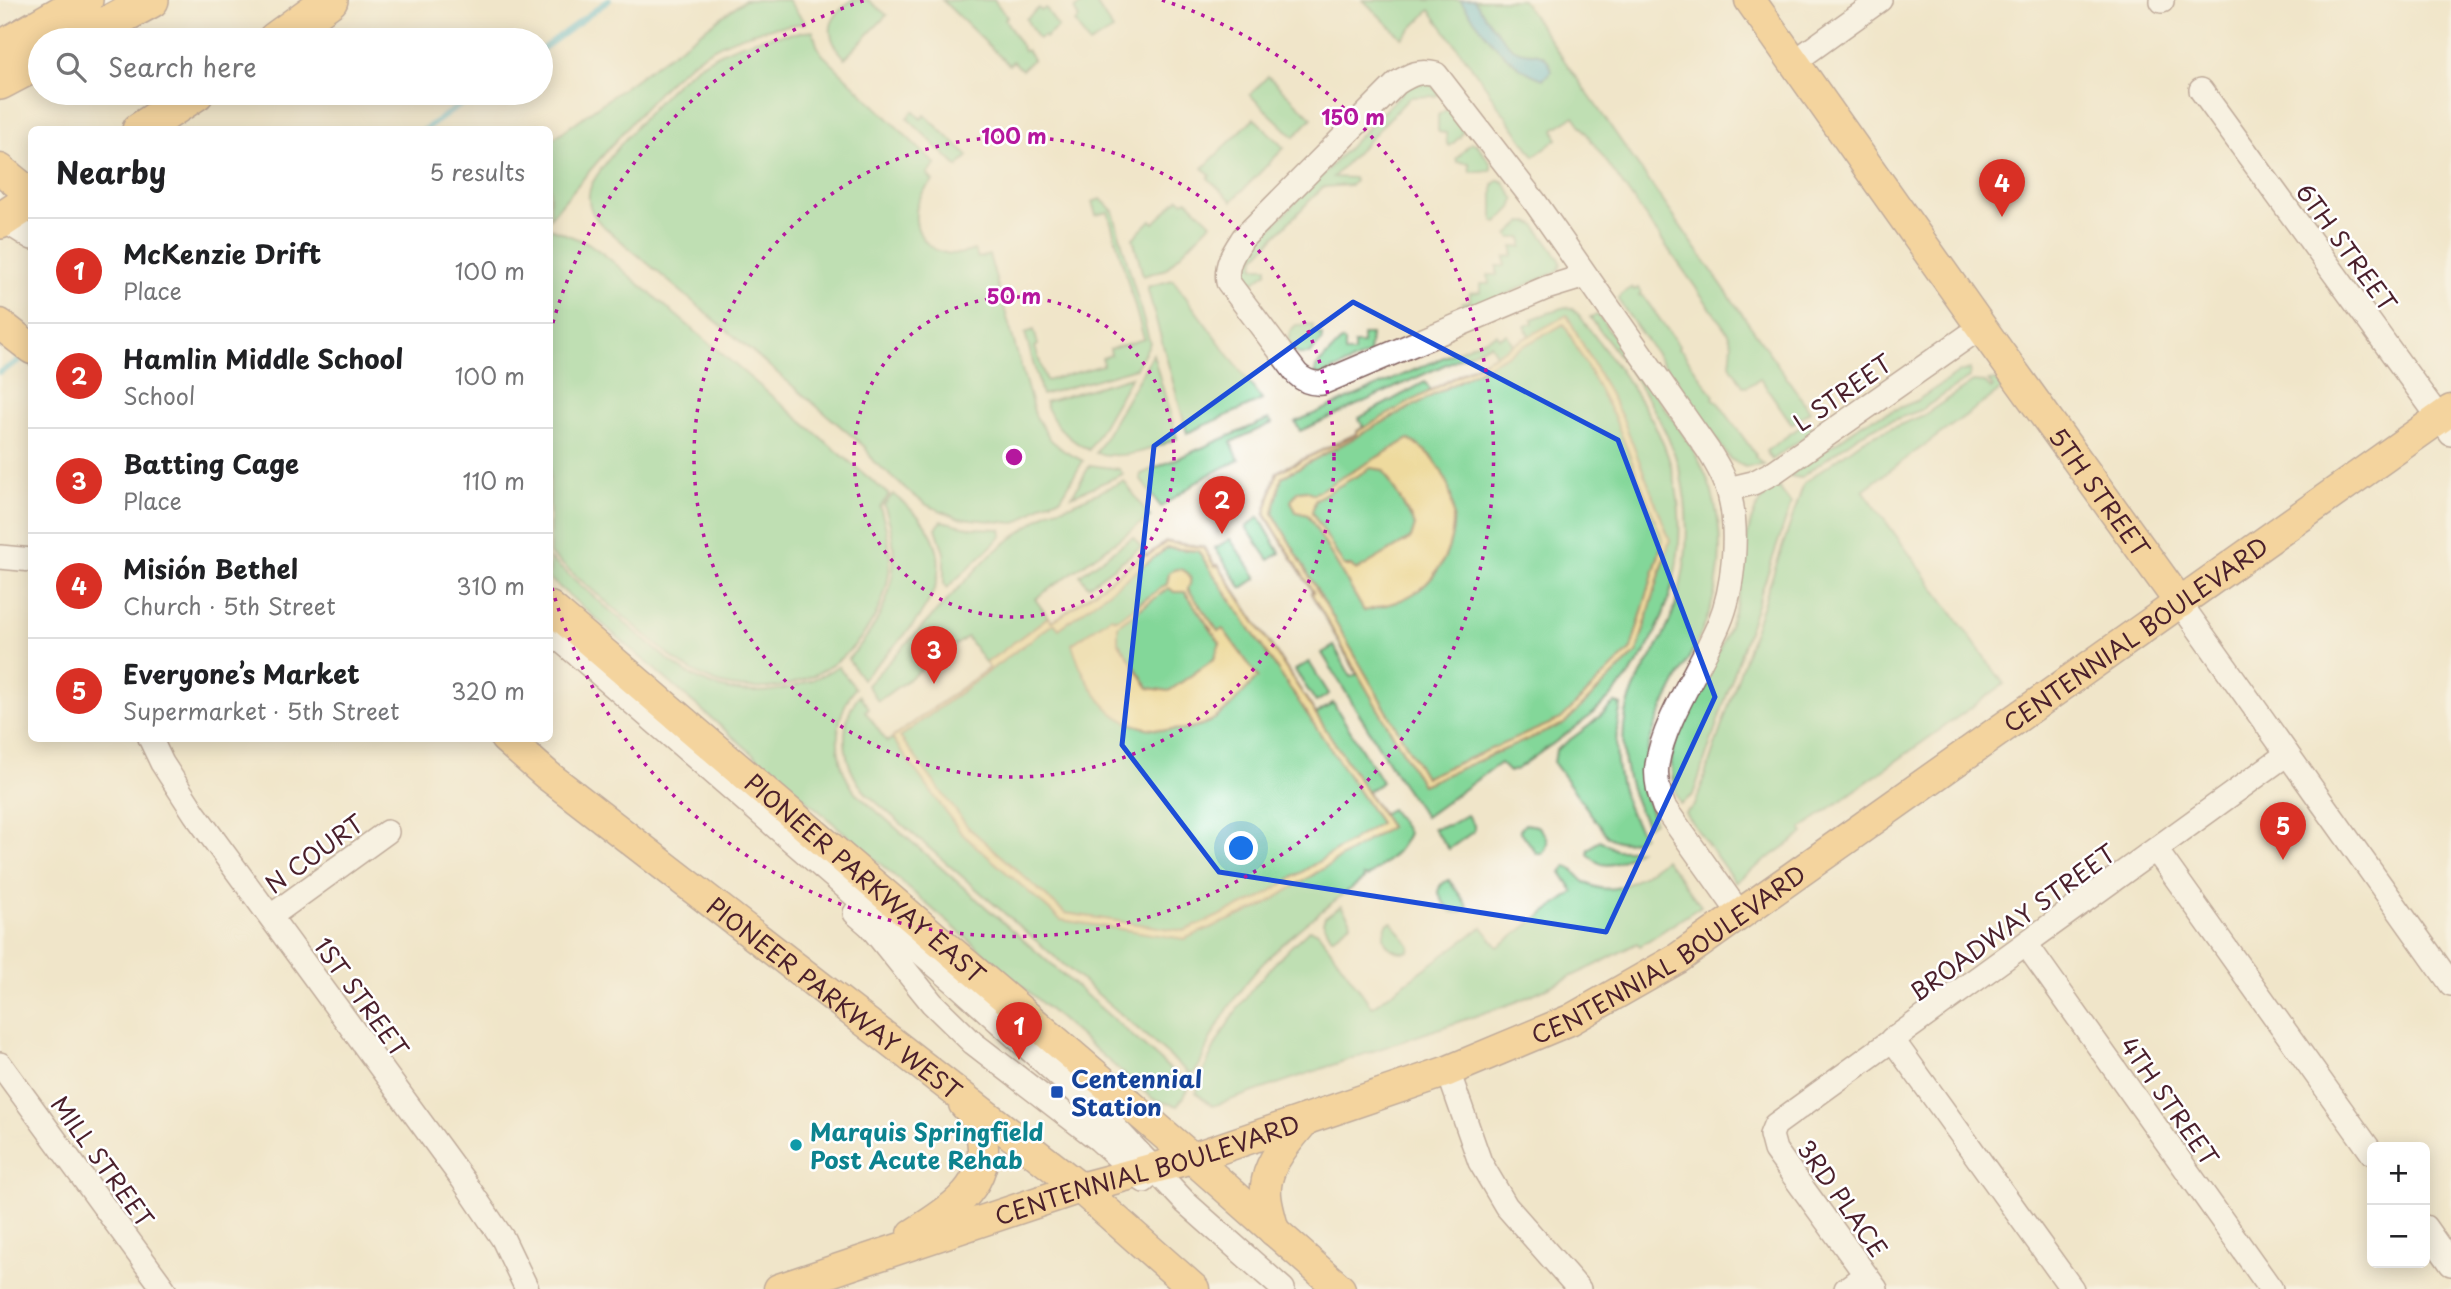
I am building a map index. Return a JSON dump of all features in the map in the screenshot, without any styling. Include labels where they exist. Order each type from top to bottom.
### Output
[{"type":"highway","points":[[55,28],[85,0]]},
{"type":"highway","points":[[100,28],[151,0]]},
{"type":"highway","points":[[292,28],[330,0]]},
{"type":"highway","points":[[14,66],[28,53]]},
{"type":"highway","points":[[146,126],[178,105]]},
{"type":"main road","name":"5TH STREET","points":[[1750,0],[2180,603]]},
{"type":"main road","points":[[0,169],[16,215]]},
{"type":"main road","points":[[0,324],[28,346]]},
{"type":"main road","name":"CENTENNIAL BOULEVARD","points":[[779,1289],[1080,1188],[1192,1157],[1448,1071],[1570,1020],[1677,959],[2180,603],[2447,421]]},
{"type":"main road","name":"PIONEER PARKWAY EAST","points":[[553,610],[1192,1157],[1340,1289]]},
{"type":"main road","name":"PIONEER PARKWAY WEST","points":[[510,742],[547,775],[1080,1188],[1194,1289]]},
{"type":"main road","points":[[874,1258],[933,1222],[958,1202],[977,1180],[984,1161],[982,1134],[975,1115],[948,1086]]},
{"type":"main road","points":[[1274,1231],[1266,1181],[1280,1150],[1306,1119]]},
{"type":"street","points":[[1794,62],[1880,0]]},
{"type":"street","points":[[1585,276],[1546,288],[1316,384],[1297,374],[1228,282],[1226,272],[1243,238],[1397,83],[1412,74],[1424,71],[1436,75],[1478,126],[1535,202],[1708,450],[1728,489],[1732,507],[1733,542],[1728,597],[1720,624],[1665,736],[1656,768],[1659,794],[1664,807],[1740,914]]},
{"type":"street","name":"6TH STREET","points":[[2201,90],[2447,421]]},
{"type":"street","name":"L STREET","points":[[1728,489],[1753,483],[1774,472],[1981,327]]},
{"type":"street","points":[[0,557],[28,560]]},
{"type":"street","name":"5TH STREET","points":[[2180,603],[2451,984]]},
{"type":"street","points":[[553,634],[958,985],[1113,1124],[1144,1170],[1265,1289]]},
{"type":"street","points":[[553,649],[870,926],[933,1003],[973,1043],[1186,1203],[1283,1289]]},
{"type":"street","name":"1ST STREET","points":[[152,742],[162,763],[195,814],[463,1180],[503,1239],[527,1289]]},
{"type":"street","name":"BROADWAY STREET","points":[[1771,1135],[1775,1125],[1786,1116],[2287,754]]},
{"type":"street","name":"N COURT","points":[[271,916],[387,832]]},
{"type":"street","points":[[2157,850],[2367,1146]]},
{"type":"street","name":"4TH STREET","points":[[2026,944],[2271,1289]]},
{"type":"street","points":[[1892,1039],[2072,1289]]},
{"type":"street","name":"MILL STREET","points":[[0,1064],[153,1285]]},
{"type":"street","points":[[1448,1071],[1480,1162],[1506,1206],[1579,1289]]},
{"type":"street","name":"3RD PLACE","points":[[1771,1135],[1775,1150],[1871,1282]]},
{"type":"street","points":[[2430,1234],[2451,1264]]},
{"type":"street","points":[[1846,1289],[1871,1282]]},
{"type":"highlighted area","points":[[1353,302],[1618,440],[1715,697],[1606,932],[1219,872],[1122,745],[1154,446]]},
{"type":"green space","points":[[745,0],[788,0],[805,23],[745,35],[721,44],[681,71],[644,108],[553,214],[553,139]]},
{"type":"green space","points":[[852,0],[868,0],[887,15],[845,58],[833,42],[831,27],[837,13]]},
{"type":"green space","points":[[942,0],[994,0],[1007,17],[1005,19],[1024,51],[1027,50],[1033,59],[1022,70],[1013,61],[1009,65]]},
{"type":"green space","points":[[1094,0],[1113,30],[1089,44],[1075,22],[1079,19],[1074,9]]},
{"type":"green space","points":[[1363,0],[1522,0],[1810,411],[1792,424],[1760,378],[1747,387],[1743,386],[1730,365],[1732,344],[1728,333],[1574,116],[1554,129],[1557,139],[1534,156],[1430,10],[1402,38]]},
{"type":"green space","points":[[1039,8],[1041,11],[1046,8],[1058,27],[1045,38],[1044,36],[1038,39],[1026,19]]},
{"type":"green space","points":[[813,31],[822,54],[936,165],[927,174],[933,181],[922,195],[916,209],[916,223],[921,235],[929,245],[942,252],[957,254],[974,250],[978,258],[989,255],[1035,415],[1051,440],[1083,461],[1061,498],[1044,503],[1019,522],[959,518],[927,505],[912,494],[873,461],[865,447],[601,224],[591,208],[590,189],[603,167],[644,117],[688,73],[714,57],[753,40]]},
{"type":"green space","points":[[1268,76],[1312,118],[1294,137],[1250,95]]},
{"type":"green space","points":[[1429,82],[1439,94],[1410,97],[1333,177],[1354,178],[1355,181],[1351,185],[1323,187],[1255,257],[1254,267],[1267,267],[1267,272],[1254,282],[1244,280],[1238,268],[1242,258],[1409,85]]},
{"type":"green space","points":[[1451,110],[1464,128],[1460,137],[1450,146],[1447,144],[1446,133],[1438,132],[1438,115]]},
{"type":"green space","points":[[913,111],[921,119],[925,115],[968,156],[958,167],[907,118]]},
{"type":"green space","points":[[1254,118],[1284,148],[1232,201],[1208,178],[1210,175],[1203,168]]},
{"type":"green space","points":[[1471,143],[1477,144],[1491,164],[1491,170],[1470,172],[1469,163],[1457,162],[1456,159]]},
{"type":"green space","points":[[1499,180],[1504,182],[1515,200],[1512,208],[1497,223],[1493,221],[1493,185]]},
{"type":"green space","points":[[1179,198],[1184,202],[1187,200],[1211,223],[1166,269],[1143,276],[1133,238],[1151,220],[1154,223]]},
{"type":"green space","points":[[1101,199],[1113,211],[1150,343],[1136,368],[1042,395],[1025,333],[1034,330],[1038,345],[1035,347],[1046,381],[1103,365],[1102,358],[1111,355],[1110,349],[1144,339],[1108,212],[1096,215],[1092,202]]},
{"type":"green space","points":[[1522,222],[1535,225],[1560,260],[1558,271],[1464,313],[1462,302],[1470,301],[1470,293],[1480,292],[1480,284],[1489,284],[1488,275],[1497,275],[1497,266],[1505,266],[1505,257],[1513,256],[1513,247],[1522,247],[1522,238],[1511,238],[1508,235]]},
{"type":"green space","points":[[553,229],[588,243],[606,256],[889,495],[880,507],[890,559],[887,584],[868,628],[852,648],[834,664],[813,676],[790,684],[750,688],[715,682],[670,656],[553,557]]},
{"type":"green space","points":[[1173,280],[1262,400],[1187,433],[1147,287]]},
{"type":"green space","points":[[1632,287],[1641,292],[1639,295],[1643,296],[1679,346],[1678,349],[1714,396],[1713,399],[1755,457],[1764,465],[1745,467],[1730,459],[1618,300],[1621,294]]},
{"type":"green space","points":[[1565,307],[1579,315],[1632,388],[1659,434],[1671,467],[1678,501],[1679,535],[1676,569],[1667,602],[1654,634],[1637,664],[1616,691],[1593,713],[1516,770],[1509,772],[1500,763],[1425,817],[1322,653],[1334,646],[1351,677],[1357,674],[1311,593],[1313,592],[1265,514],[1277,472],[1356,434],[1363,427],[1359,418],[1425,382],[1431,391],[1496,354],[1490,344],[1300,431],[1295,422],[1497,334],[1499,338],[1507,334],[1513,345],[1529,336],[1525,326],[1533,323],[1532,319]]},
{"type":"green space","points":[[1598,315],[1692,448],[1706,475],[1718,519],[1719,565],[1710,610],[1657,720],[1649,745],[1645,770],[1646,796],[1655,822],[1647,826],[1632,793],[1624,759],[1624,724],[1634,689],[1665,632],[1675,605],[1684,568],[1686,510],[1680,472],[1665,430],[1642,390],[1590,317]]},
{"type":"green space","points":[[1313,324],[1313,332],[1322,335],[1322,341],[1309,354],[1298,354],[1288,340],[1290,331],[1296,325]]},
{"type":"green space","points":[[1363,335],[1371,335],[1369,354],[1321,376],[1315,373],[1316,367],[1342,340],[1345,342],[1345,353],[1354,353],[1354,344],[1363,344]]},
{"type":"green space","points":[[1153,354],[1177,438],[1128,454],[1096,453]]},
{"type":"green space","points":[[1970,369],[1970,377],[1921,410],[1859,435],[1800,478],[1789,476],[1865,422],[1916,401],[1960,372]]},
{"type":"green space","points":[[1131,377],[1089,450],[1062,430],[1052,418],[1045,402]]},
{"type":"green space","points":[[1996,380],[2002,389],[1863,490],[2004,684],[1801,829],[1804,833],[1735,882],[1685,813],[1695,805],[1804,483],[1865,439],[1924,415],[1973,382],[1985,383],[1991,389],[1993,387],[1988,381]]},
{"type":"green space","points":[[1269,419],[1272,423],[1231,442],[1239,460],[1204,477],[1161,507],[1140,479],[1141,474]]},
{"type":"green space","points":[[1807,422],[1813,431],[1772,460],[1766,451]]},
{"type":"green space","points":[[1090,465],[1119,469],[1123,474],[1072,496]]},
{"type":"green space","points":[[1124,481],[1150,517],[1035,599],[1051,621],[1166,542],[1203,547],[1215,566],[1218,565],[1316,714],[1333,703],[1382,782],[1367,792],[1382,814],[1391,809],[1408,833],[1390,858],[1367,877],[1363,876],[1364,879],[1301,927],[1259,968],[1227,1010],[1200,1064],[1191,1075],[867,794],[852,771],[845,746],[847,719],[859,695],[869,708],[865,711],[887,742],[989,668],[967,637],[878,701],[867,685],[991,554],[1049,511],[1070,505]]},
{"type":"green space","points":[[1777,485],[1791,504],[1693,795],[1680,804],[1672,769],[1675,741],[1688,709],[1722,644],[1732,617],[1739,594],[1746,542],[1753,517],[1758,505]]},
{"type":"green space","points":[[893,494],[921,519],[935,542],[939,565],[935,586],[926,607],[912,627],[862,679],[848,659],[875,624],[890,587],[894,548],[884,505]]},
{"type":"green space","points":[[1259,517],[1280,553],[1269,560],[1246,527]]},
{"type":"green space","points":[[942,521],[972,528],[1001,529],[1002,536],[947,588],[944,584],[944,553],[936,528]]},
{"type":"green space","points":[[1133,537],[1141,547],[1088,586],[1080,575]]},
{"type":"green space","points":[[1230,539],[1257,578],[1242,588],[1215,548]]},
{"type":"green space","points":[[553,562],[668,659],[709,684],[747,692],[766,692],[803,683],[838,666],[855,688],[842,713],[838,740],[842,767],[855,792],[1187,1084],[1188,1090],[1177,1106],[1153,1099],[553,582]]},
{"type":"green space","points":[[1309,662],[1329,694],[1316,702],[1295,670]]},
{"type":"green space","points":[[1615,703],[1621,705],[1616,739],[1618,773],[1627,805],[1644,836],[1626,842],[1607,836],[1554,763],[1556,750]]},
{"type":"green space","points":[[1467,815],[1474,825],[1474,831],[1449,849],[1433,828],[1449,825]]},
{"type":"green space","points":[[1525,824],[1537,826],[1545,836],[1547,843],[1542,854],[1537,854],[1520,830]]},
{"type":"green space","points":[[1600,840],[1616,850],[1639,850],[1620,862],[1600,864],[1588,854],[1589,849]]},
{"type":"green space","points":[[1665,859],[1701,906],[1640,946],[1637,943],[1516,1002],[1213,1106],[1196,1093],[1215,1047],[1241,1004],[1273,965],[1309,930],[1318,932],[1372,1007],[1482,927],[1498,947],[1574,892],[1561,872],[1566,866],[1588,884],[1609,889],[1629,884]]},
{"type":"green space","points":[[1449,880],[1467,905],[1467,909],[1460,913],[1452,912],[1440,895],[1440,887]]},
{"type":"green space","points":[[1341,906],[1351,923],[1332,938],[1323,922],[1325,917]]},
{"type":"green space","points":[[1392,922],[1410,946],[1409,951],[1392,949],[1385,941],[1385,929],[1388,923]]},
{"type":"sand","points":[[1567,315],[1623,419],[1670,540],[1637,652],[1564,724],[1422,785],[1311,593],[1313,592],[1265,514],[1277,472],[1356,432]],"holes":[[[1564,324],[1615,419],[1663,540],[1631,649],[1561,719],[1425,777],[1273,513],[1282,477]]]},
{"type":"sand","points":[[1409,439],[1434,460],[1446,479],[1451,496],[1452,531],[1442,564],[1432,578],[1413,594],[1364,611],[1308,515],[1296,512],[1291,501],[1298,491],[1307,490],[1313,494]],"holes":[[[1371,468],[1383,470],[1415,525],[1411,538],[1357,570],[1344,566],[1312,512],[1316,499]]]},
{"type":"sand","points":[[1166,542],[1203,547],[1215,566],[1218,565],[1390,827],[1263,906],[1184,939],[1061,920],[961,833],[892,738],[989,668],[986,663],[1048,617],[1051,621],[1060,617],[1145,554],[1147,556]],"holes":[[[1167,548],[1198,551],[1380,823],[1260,898],[1184,931],[1065,913],[968,827],[900,737],[1054,623],[1059,629]]]},
{"type":"sand","points":[[1176,569],[1189,575],[1188,589],[1218,631],[1223,629],[1258,677],[1211,721],[1188,728],[1161,730],[1135,725],[1113,713],[1088,681],[1072,644],[1111,617],[1117,619],[1167,584],[1169,573]],"holes":[[[1169,588],[1174,592],[1185,592],[1220,643],[1214,659],[1169,691],[1149,688],[1118,641],[1118,625]]]},
{"type":"water","points":[[1460,0],[1474,0],[1508,44],[1519,51],[1541,55],[1552,71],[1543,79],[1506,57]]},
{"type":"waterway","points":[[553,41],[609,0]]},
{"type":"waterway","points":[[430,126],[460,105]]},
{"type":"waterway","points":[[0,372],[27,356]]},
{"type":"place","name":"Misión Bethel","points":[[2002,217]]},
{"type":"place","name":"Hamlin Middle School","points":[[1222,534]]},
{"type":"place","name":"Batting Cage","points":[[934,684]]},
{"type":"place","name":"Everyone’s Market","points":[[2283,860]]},
{"type":"place","name":"McKenzie Drift","points":[[1019,1060]]},
{"type":"place","name":"Centennial Station","points":[[1057,1092]]},
{"type":"place","name":"Marquis Springfield Post Acute Rehab","points":[[796,1145]]}]
